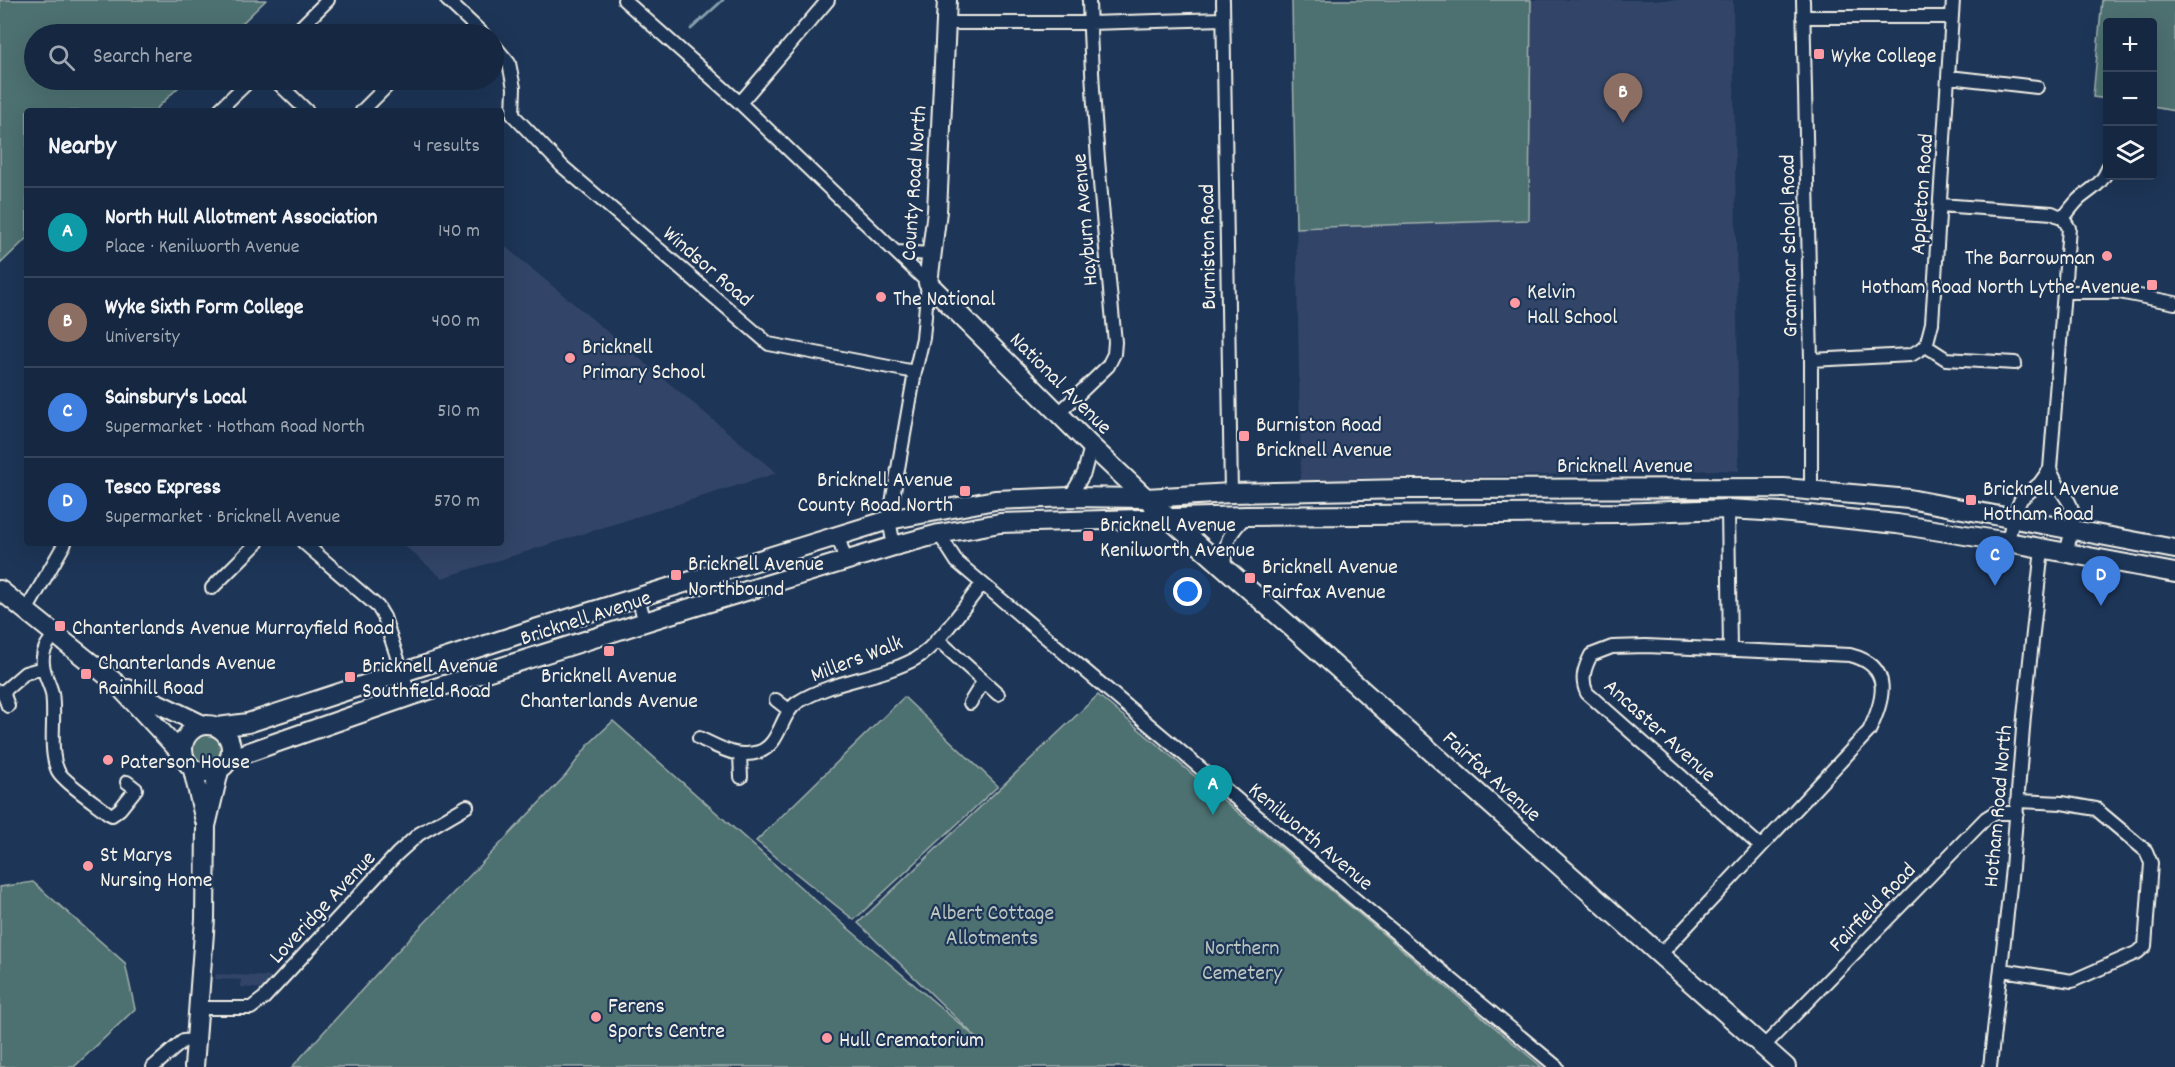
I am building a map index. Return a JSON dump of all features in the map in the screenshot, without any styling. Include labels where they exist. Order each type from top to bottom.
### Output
[{"type":"street","points":[[304,24],[328,0]]},
{"type":"street","points":[[447,0],[472,24]]},
{"type":"street","name":"National Avenue","points":[[624,0],[740,103],[897,252],[1091,446],[1170,518]]},
{"type":"street","points":[[740,103],[828,0]]},
{"type":"street","name":"County Road North","points":[[894,546],[889,520],[923,338],[937,211],[947,0]]},
{"type":"street","name":"Hayburn Avenue","points":[[1058,414],[1108,366],[1115,348],[1100,184],[1089,0]]},
{"type":"street","name":"Burniston Road","points":[[1223,0],[1231,493]]},
{"type":"street","name":"Grammar School Road","points":[[1803,0],[1811,360],[1811,490]]},
{"type":"street","name":"Appleton Road","points":[[1926,345],[1932,323],[1949,77],[1950,17],[1953,0]]},
{"type":"street","points":[[1803,17],[1950,17]]},
{"type":"street","points":[[947,23],[1090,23],[1224,19]]},
{"type":"street","name":"Windsor Road","points":[[504,57],[509,63],[514,88],[507,116],[769,344],[915,372]]},
{"type":"street","points":[[1949,77],[2037,87]]},
{"type":"street","points":[[221,108],[240,90]]},
{"type":"street","points":[[285,90],[304,108]]},
{"type":"street","points":[[365,108],[383,90]]},
{"type":"street","points":[[2066,553],[2073,529],[2070,504],[2055,482],[2050,469],[2066,223],[2079,199],[2096,187],[2103,178]]},
{"type":"street","points":[[1940,206],[2052,213],[2066,223]]},
{"type":"street","points":[[897,252],[932,254]]},
{"type":"street","points":[[2063,292],[2119,292],[2175,303]]},
{"type":"street","points":[[1811,360],[1911,355],[1926,345],[1946,359],[2015,363]]},
{"type":"street","points":[[1070,496],[1084,473],[1091,446]]},
{"type":"street","points":[[2008,542],[2013,518],[2021,499],[2040,483],[2050,469]]},
{"type":"street","name":"Bricknell Avenue","points":[[211,726],[248,723],[402,672],[889,520],[995,500],[1070,496],[1146,498],[1231,493],[1406,489],[1811,490],[1909,500],[2175,549]]},
{"type":"street","points":[[1617,490],[1618,513]]},
{"type":"street","points":[[995,500],[1000,523]]},
{"type":"street","points":[[1728,509],[1730,649]]},
{"type":"street","name":"Bricknell Avenue","points":[[224,765],[410,696],[645,622],[894,546],[939,534],[1000,523],[1246,516],[1618,513],[1728,509],[1885,523],[2008,542],[2175,573]]},
{"type":"street","points":[[1224,567],[1226,542],[1246,516]]},
{"type":"street","name":"Fairfax Avenue","points":[[1170,518],[1786,1067]]},
{"type":"street","name":"Kenilworth Avenue","points":[[939,534],[957,562],[982,584],[1557,1067]]},
{"type":"street","points":[[838,536],[846,562]]},
{"type":"street","points":[[26,611],[63,546]]},
{"type":"street","points":[[212,588],[254,546]]},
{"type":"street","points":[[307,546],[378,607],[384,617],[410,696]]},
{"type":"street","name":"Hotham Road North","points":[[1990,1067],[2002,970],[2018,807],[2024,716],[2042,549]]},
{"type":"street","name":"Millers Walk","points":[[789,710],[798,702],[825,690],[916,658],[937,639],[982,584]]},
{"type":"street","points":[[0,590],[116,683],[182,754],[186,763],[193,770],[205,774],[224,765]]},
{"type":"street","points":[[638,598],[645,622]]},
{"type":"street","points":[[55,633],[44,651],[43,668],[51,691],[54,756],[59,773],[112,815],[120,809],[136,789],[127,782]]},
{"type":"street","points":[[937,639],[998,694]]},
{"type":"street","name":"Ancaster Avenue","points":[[1659,956],[1869,731],[1880,708],[1882,692],[1880,677],[1874,667],[1863,658],[1850,655],[1730,649],[1612,647],[1591,655],[1584,670],[1584,687],[1596,702],[1760,846]]},
{"type":"street","points":[[8,706],[1,692],[25,673],[43,668]]},
{"type":"street","points":[[970,703],[983,682]]},
{"type":"street","points":[[116,683],[227,735],[231,747],[206,826]]},
{"type":"street","points":[[699,738],[740,755],[762,751],[776,738],[789,710],[776,700]]},
{"type":"street","points":[[182,754],[182,743],[192,729],[211,726]]},
{"type":"street","points":[[740,755],[741,777]]},
{"type":"street","points":[[193,770],[206,826],[205,918],[194,1067]]},
{"type":"street","points":[[2002,970],[2072,981],[2138,952],[2145,946],[2151,863],[2146,851],[2096,809],[2062,803],[2018,807]]},
{"type":"street","name":"Loveridge Avenue","points":[[199,1008],[251,1008],[397,854],[419,834],[467,806]]},
{"type":"street","name":"Fairfield Road","points":[[1763,1047],[1986,818],[1994,813],[2018,807]]},
{"type":"street","points":[[153,1067],[183,1041],[197,1040]]},
{"type":"shaded area","points":[[1292,0],[1733,0],[1739,471],[1301,482]]},
{"type":"shaded area","name":"Bricknell Primary School","points":[[504,246],[777,473],[442,578],[405,546],[504,546]]},
{"type":"shaded area","points":[[216,974],[275,977],[264,989],[241,987],[241,980],[215,979]]},
{"type":"green space","points":[[0,0],[266,0],[241,24],[24,24],[24,90],[176,90],[157,108],[24,108],[24,241],[0,264]]},
{"type":"green space","points":[[1292,0],[1531,0],[1529,220],[1296,228]]},
{"type":"green space","points":[[2102,0],[2175,0],[2175,111],[2157,108],[2157,18],[2103,18],[2103,98],[2093,97]]},
{"type":"green space","points":[[1098,695],[1542,1067],[292,1067],[389,960],[566,775],[589,744],[613,721],[807,893],[981,1042],[858,923]]},
{"type":"green space","points":[[904,697],[998,786],[854,920],[756,841]]},
{"type":"green space","points":[[207,730],[220,735],[225,748],[220,761],[207,766],[194,761],[189,748],[194,735]]},
{"type":"green space","points":[[33,882],[125,963],[135,1009],[74,1067],[0,1067],[0,887]]},
{"type":"waterway","points":[[691,29],[723,0]]},
{"type":"place","name":"Wyke College","points":[[1819,54]]},
{"type":"place","name":"Wyke Sixth Form College","points":[[1623,123]]},
{"type":"place","name":"The Barrowman","points":[[2107,256]]},
{"type":"place","name":"Hotham Road North Lythe Avenue","points":[[2152,285]]},
{"type":"place","name":"The National","points":[[881,297]]},
{"type":"place","name":"Kelvin Hall School","points":[[1515,303]]},
{"type":"place","name":"Bricknell Primary School","points":[[570,358]]},
{"type":"place","name":"Burniston Road Bricknell Avenue","points":[[1244,436]]},
{"type":"place","name":"Bricknell Avenue County Road North","points":[[965,491]]},
{"type":"place","name":"Bricknell Avenue Hotham Road","points":[[1971,500]]},
{"type":"place","name":"Bricknell Avenue Kenilworth Avenue","points":[[1088,536]]},
{"type":"place","name":"Bricknell Avenue Northbound","points":[[676,575]]},
{"type":"place","name":"Bricknell Avenue Fairfax Avenue","points":[[1250,578]]},
{"type":"place","name":"Sainsbury's Local","points":[[1995,586]]},
{"type":"place","name":"Tesco Express","points":[[2101,606]]},
{"type":"place","name":"Chanterlands Avenue Murrayfield Road","points":[[60,626]]},
{"type":"place","name":"Bricknell Avenue Chanterlands Avenue","points":[[609,651]]},
{"type":"place","name":"Chanterlands Avenue Rainhill Road","points":[[86,674]]},
{"type":"place","name":"Bricknell Avenue Southfield Road","points":[[350,677]]},
{"type":"place","name":"Paterson House","points":[[108,760]]},
{"type":"place","name":"North Hull Allotment Association","points":[[1213,815]]},
{"type":"place","name":"St Marys Nursing Home","points":[[88,866]]},
{"type":"place","name":"Ferens Sports Centre","points":[[596,1017]]},
{"type":"place","name":"Hull Crematorium","points":[[827,1038]]},
{"type":"park label","name":"Albert Cottage Allotments","points":[[992,924]]},
{"type":"park label","name":"Northern Cemetery","points":[[1242,958]]}]
